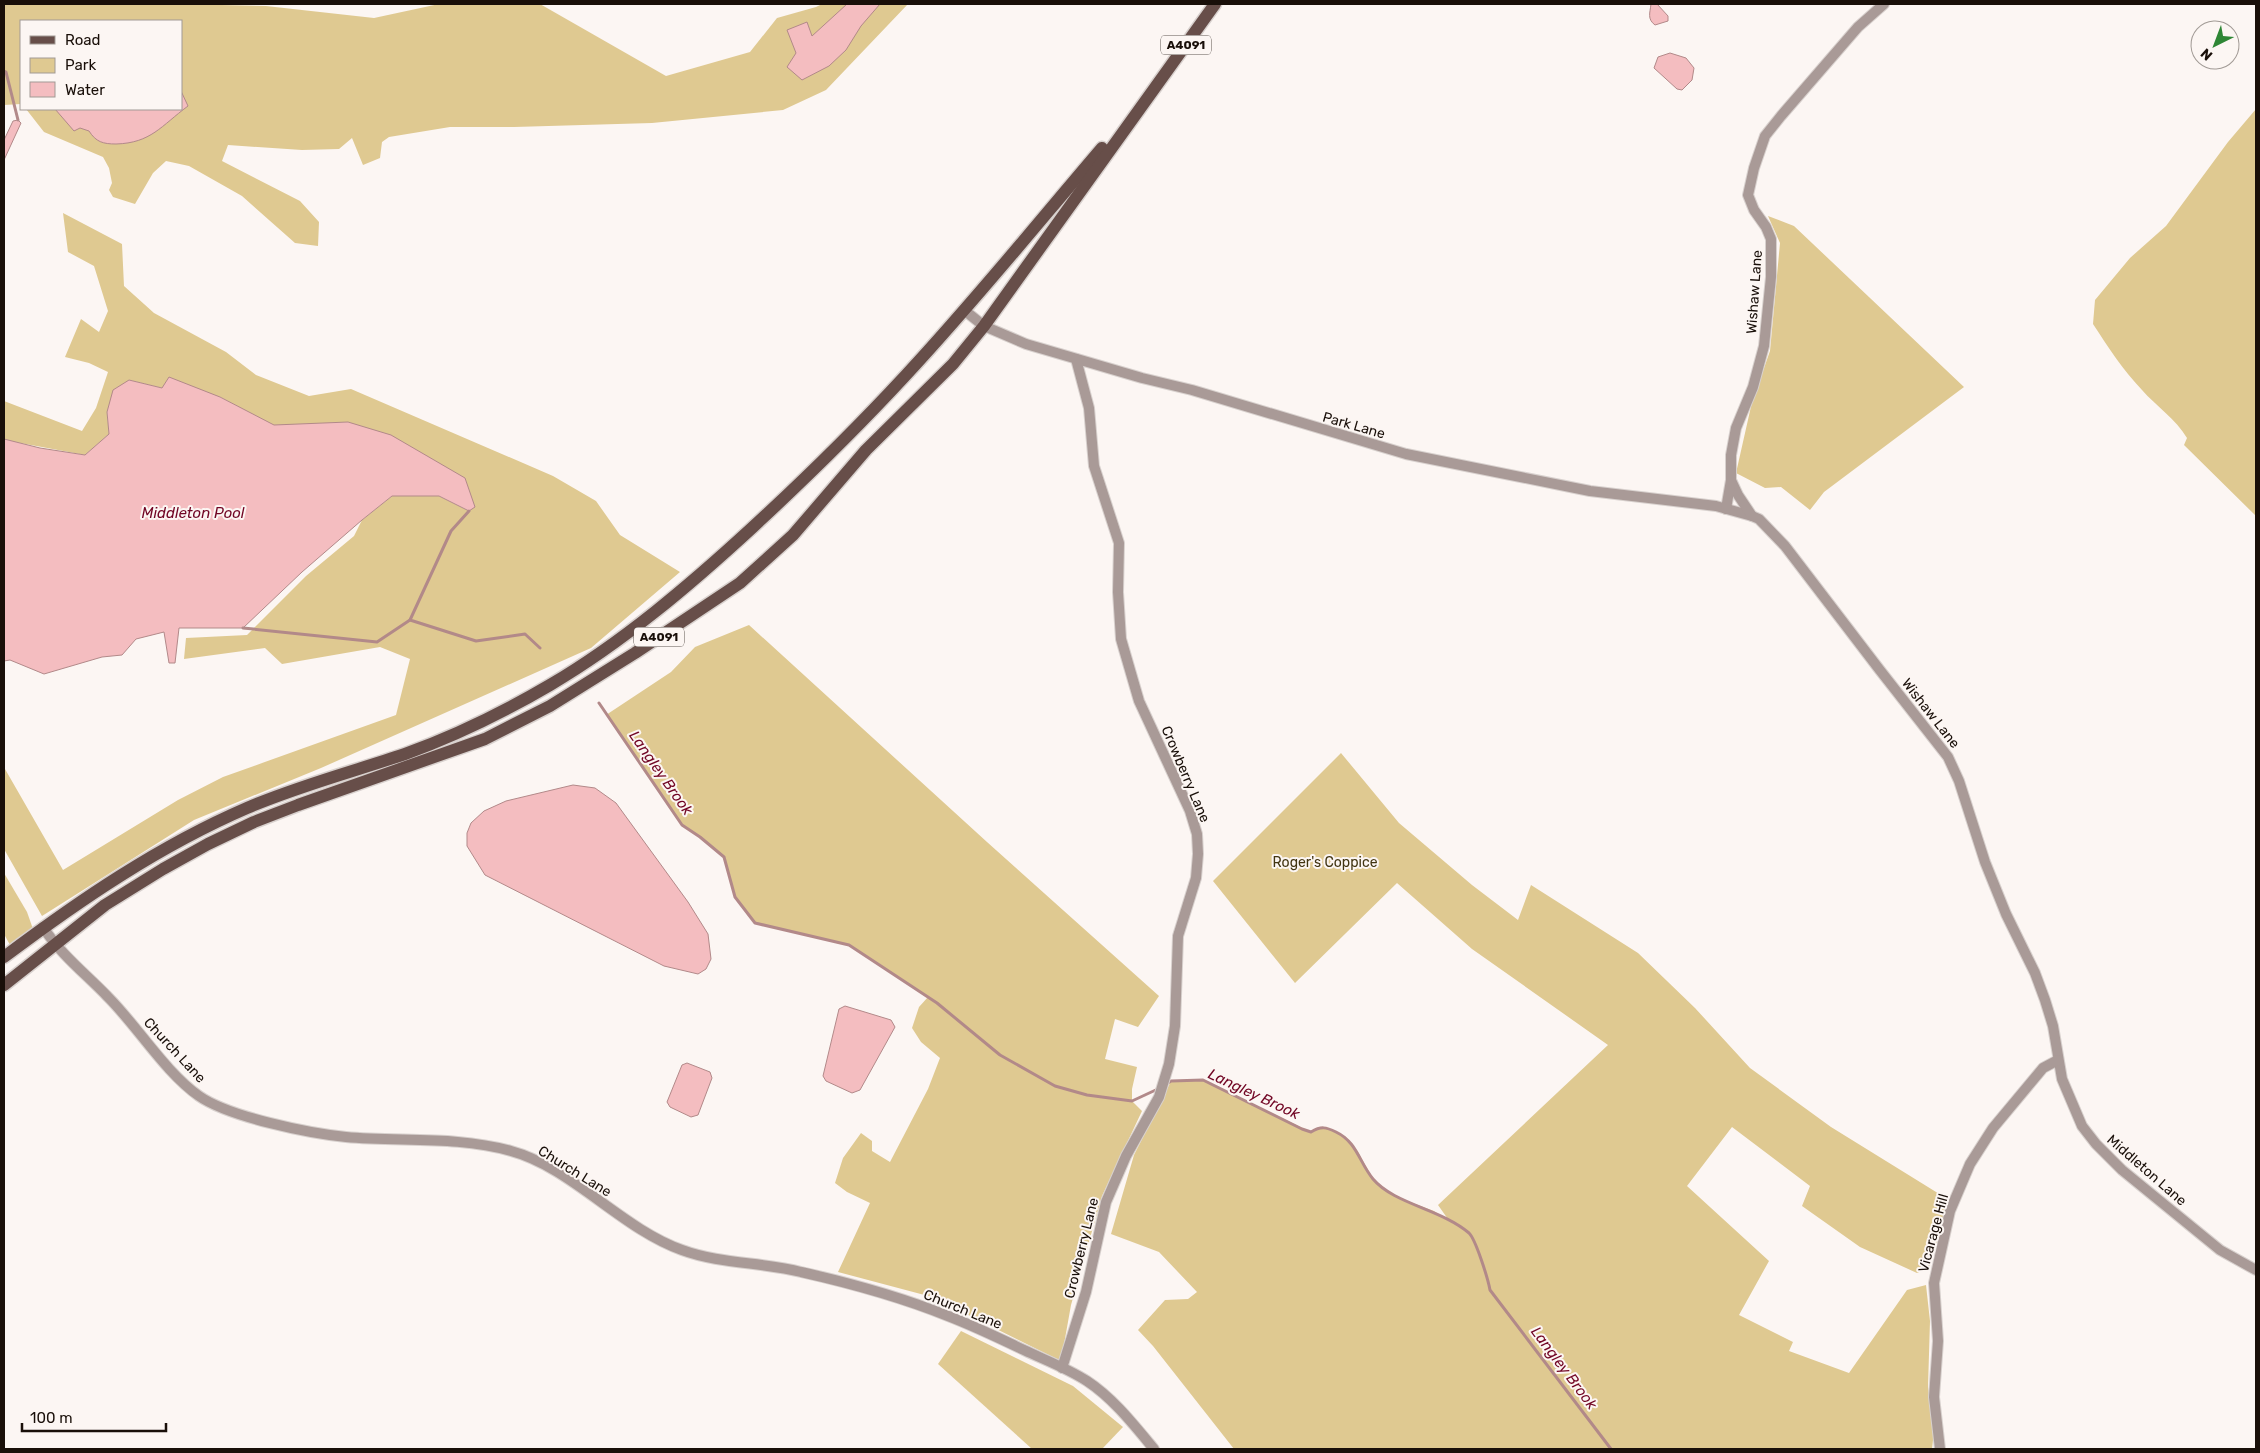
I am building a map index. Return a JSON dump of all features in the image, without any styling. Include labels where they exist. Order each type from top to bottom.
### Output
[{"type":"main road","name":"A4091","points":[[4,985],[105,905],[163,868],[254,822],[485,740],[511,728],[635,654],[740,583],[770,558],[793,535],[866,450],[953,364],[984,326],[1215,4]]},
{"type":"main road","name":"A4091","points":[[4,957],[43,927],[150,856],[198,830],[309,784],[407,753],[501,712],[543,689],[595,655],[682,590],[781,501],[902,379],[964,310],[1156,85]]},
{"type":"street","name":"Wishaw Lane","points":[[1726,508],[1731,480],[1731,455],[1736,428],[1753,387],[1764,346],[1771,277],[1771,239],[1766,227],[1754,210],[1748,195],[1754,168],[1765,136],[1780,116],[1858,28],[1884,4]]},
{"type":"street","name":"Park Lane","points":[[964,310],[984,326],[1026,344],[1192,390],[1406,454],[1590,491],[1716,506],[1752,516]]},
{"type":"street","name":"Crowberry Lane","points":[[1062,1368],[1086,1292],[1106,1202],[1126,1156],[1158,1097],[1169,1064],[1174,1026],[1178,936],[1196,878],[1198,854],[1197,834],[1190,811],[1139,701],[1121,638],[1118,592],[1119,543],[1094,466],[1089,408],[1076,359]]},
{"type":"street","name":"Wishaw Lane","points":[[1731,480],[1738,495],[1752,516],[1759,519],[1785,546],[1948,757],[1959,781],[1985,862],[2006,914],[2035,973],[2045,1000],[2053,1026],[2058,1060]]},
{"type":"street","name":"Church Lane","points":[[43,927],[54,944],[109,997],[176,1074],[198,1096],[232,1112],[307,1131],[345,1137],[481,1144],[513,1151],[557,1173],[644,1231],[680,1249],[713,1259],[799,1271],[891,1296],[946,1315],[1062,1368],[1086,1380],[1098,1389],[1130,1421],[1154,1449]]},
{"type":"street","name":"Middleton Lane","points":[[2058,1060],[2062,1079],[2074,1111],[2082,1126],[2096,1144],[2122,1170],[2220,1250],[2256,1270]]},
{"type":"street","name":"Vicarage Hill","points":[[1940,1449],[1934,1397],[1938,1341],[1934,1283],[1950,1211],[1970,1164],[1993,1128],[2043,1068],[2058,1060]]},
{"type":"green space","points":[[4,4],[266,6],[374,18],[439,4],[540,4],[666,76],[750,52],[777,18],[822,4],[908,4],[826,90],[783,110],[652,123],[450,127],[389,137],[382,142],[380,158],[363,165],[352,138],[339,149],[302,150],[228,145],[222,161],[300,201],[319,222],[318,246],[295,243],[242,196],[189,166],[166,161],[153,173],[135,204],[113,197],[109,190],[112,183],[109,168],[103,157],[44,132],[27,110],[182,110],[182,20],[20,20],[20,104],[4,105]]},
{"type":"green space","points":[[2256,109],[2256,516],[2184,445],[2187,438],[2182,431],[2128,374],[2093,324],[2095,300],[2130,258],[2166,226],[2228,142]]},
{"type":"green space","points":[[63,213],[122,244],[124,286],[154,313],[226,352],[256,375],[309,396],[351,389],[553,476],[596,501],[620,535],[680,572],[591,648],[321,768],[194,820],[42,916],[4,849],[5,769],[63,870],[178,800],[223,777],[396,715],[410,659],[380,647],[282,664],[265,648],[184,659],[186,638],[247,635],[306,576],[354,536],[362,520],[392,496],[439,496],[469,511],[348,422],[274,426],[220,397],[162,388],[129,380],[107,412],[109,434],[85,455],[4,440],[4,401],[82,431],[96,408],[108,372],[89,363],[65,357],[81,319],[99,332],[108,311],[94,266],[68,252]]},
{"type":"green space","points":[[1768,216],[1794,226],[1964,387],[1824,492],[1810,510],[1781,487],[1765,488],[1736,473],[1752,402],[1770,351],[1780,243]]},
{"type":"green space","points":[[749,625],[1159,996],[1138,1027],[1115,1019],[1105,1059],[1137,1067],[1132,1089],[1132,1101],[1142,1111],[1102,1196],[1071,1305],[1061,1361],[932,1297],[838,1272],[870,1203],[847,1192],[835,1183],[843,1158],[861,1133],[872,1141],[872,1151],[890,1162],[928,1089],[940,1058],[921,1042],[912,1028],[919,1007],[928,997],[849,945],[755,923],[735,897],[724,857],[682,825],[606,715],[671,672],[695,647]]},
{"type":"green space","name":"Roger's Coppice","points":[[1341,753],[1399,823],[1472,885],[1518,920],[1531,885],[1638,953],[1695,1008],[1750,1068],[1831,1127],[1949,1200],[1929,1268],[1917,1273],[1860,1247],[1802,1206],[1810,1186],[1732,1127],[1687,1186],[1769,1261],[1739,1315],[1793,1342],[1789,1351],[1849,1373],[1907,1290],[1926,1285],[1930,1321],[1928,1387],[1934,1431],[1932,1449],[1234,1449],[1153,1346],[1138,1330],[1165,1300],[1188,1299],[1197,1292],[1159,1252],[1111,1234],[1134,1155],[1171,1081],[1203,1080],[1311,1132],[1319,1127],[1328,1128],[1346,1137],[1358,1152],[1373,1179],[1394,1196],[1434,1211],[1450,1222],[1438,1205],[1608,1045],[1472,949],[1397,883],[1295,983],[1213,881]]},
{"type":"green space","points":[[4,873],[27,912],[33,929],[10,945],[4,934]]},
{"type":"green space","points":[[961,1331],[1073,1386],[1123,1427],[1102,1449],[1032,1449],[938,1364]]},
{"type":"water","points":[[847,4],[880,4],[861,26],[846,50],[829,66],[802,80],[787,67],[796,53],[787,30],[807,22],[812,36]]},
{"type":"water","points":[[1651,4],[1657,4],[1668,16],[1668,21],[1655,25],[1652,23],[1650,16]]},
{"type":"water","points":[[1670,53],[1686,58],[1694,68],[1692,80],[1682,90],[1677,89],[1654,68],[1658,57]]},
{"type":"water","points":[[182,93],[188,106],[147,137],[128,143],[104,143],[94,138],[89,131],[80,128],[74,131],[56,110],[182,110]]},
{"type":"water","points":[[18,120],[21,123],[4,160],[4,140],[13,121]]},
{"type":"water","name":"Middleton Pool","points":[[169,377],[220,397],[274,425],[348,422],[391,435],[465,478],[475,507],[469,511],[439,496],[392,496],[302,572],[243,628],[179,628],[175,663],[169,663],[164,632],[136,639],[122,655],[102,657],[44,674],[10,660],[4,661],[4,439],[40,448],[85,455],[109,434],[107,412],[113,390],[129,380],[162,388]]},
{"type":"water","points":[[573,785],[595,788],[616,803],[688,902],[708,934],[711,959],[706,969],[698,974],[664,966],[485,875],[467,846],[467,833],[471,823],[484,811],[506,801]]},
{"type":"water","points":[[845,1006],[891,1020],[895,1027],[860,1090],[852,1093],[826,1081],[823,1076],[839,1009]]},
{"type":"water","points":[[687,1063],[710,1072],[712,1078],[698,1115],[691,1117],[670,1107],[667,1102],[682,1065]]},
{"type":"waterway","points":[[4,71],[6,72],[18,120]]},
{"type":"waterway","name":"Langley Brook","points":[[469,511],[451,531],[410,620],[476,641],[525,634],[540,648]]},
{"type":"waterway","points":[[243,628],[377,642],[410,620]]},
{"type":"waterway","name":"Langley Brook","points":[[599,703],[682,825],[724,857],[735,897],[755,923],[849,945],[937,1003],[1000,1055],[1055,1086],[1087,1095],[1132,1101],[1160,1088]]},
{"type":"waterway","name":"Langley Brook","points":[[1165,1085],[1171,1081],[1203,1080],[1302,1129],[1311,1132],[1324,1128],[1336,1132],[1349,1141],[1368,1173],[1382,1188],[1405,1201],[1445,1218],[1469,1233],[1478,1251],[1490,1290],[1611,1449]]}]
